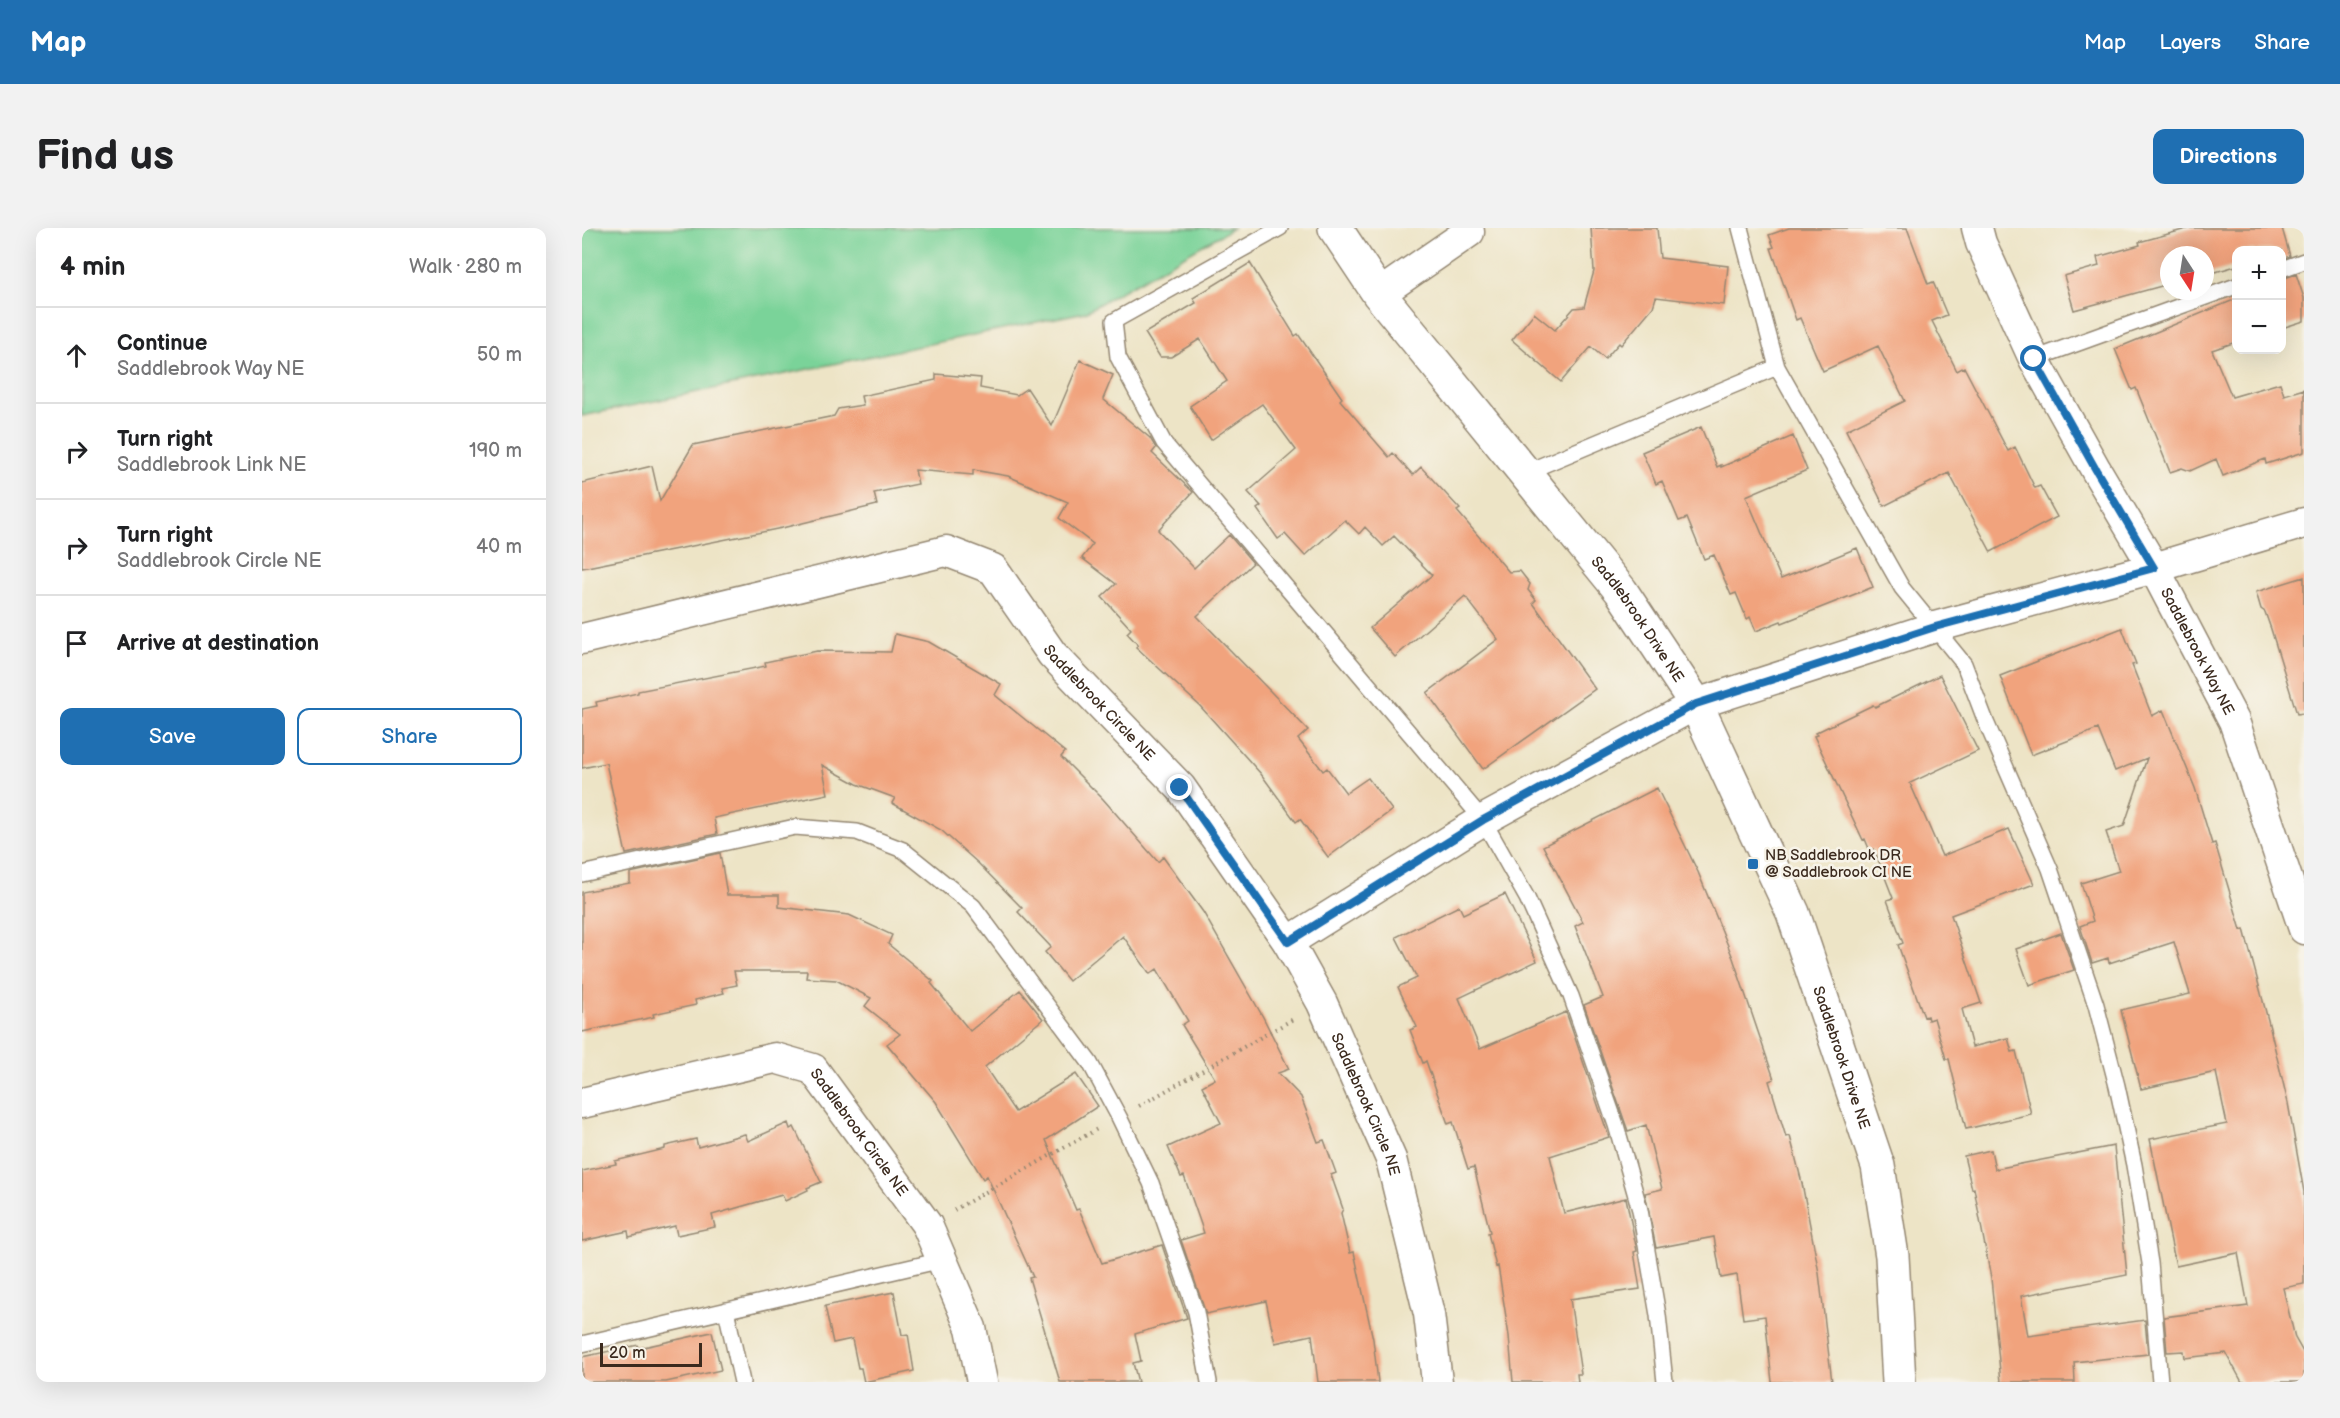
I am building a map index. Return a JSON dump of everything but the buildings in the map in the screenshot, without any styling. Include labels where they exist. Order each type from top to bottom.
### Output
[{"type":"street","name":"Saddlebrook Drive NE","points":[[1335,228],[1379,294],[1621,591],[1696,704],[1792,913],[1878,1166],[1892,1256],[1899,1382]]},
{"type":"street","name":"Saddlebrook Way NE","points":[[1977,228],[2034,359],[2154,568],[2234,721],[2304,929]]},
{"type":"street","points":[[1379,294],[1469,232]]},
{"type":"street","points":[[1288,942],[1483,820],[1696,704],[1935,627],[2154,568],[2304,523]]},
{"type":"street","name":"Saddlebrook Circle NE","points":[[582,639],[946,551],[993,569],[1052,654],[1180,788],[1288,942],[1322,1003],[1391,1159],[1429,1314],[1437,1382]]},
{"type":"street","name":"Saddlebrook Circle NE","points":[[582,1103],[776,1058],[813,1070],[927,1225],[971,1328],[982,1382]]},
{"type":"lane","points":[[1280,228],[1114,321],[1118,357],[1164,443],[1483,820],[1527,898],[1571,996],[1616,1125],[1640,1210],[1658,1315],[1665,1382]]},
{"type":"lane","points":[[1740,228],[1777,367],[1902,588],[1964,664],[1986,722],[2050,869],[2096,1005],[2134,1165],[2150,1263],[2160,1382]]},
{"type":"lane","points":[[2286,268],[2304,261]]},
{"type":"lane","points":[[2034,359],[2232,287]]},
{"type":"lane","points":[[1524,473],[1777,367]]},
{"type":"lane","points":[[582,874],[795,827],[857,832],[903,850],[973,906],[1090,1063],[1119,1117],[1151,1183],[1196,1312],[1209,1382]]},
{"type":"lane","points":[[582,1344],[942,1260]]},
{"type":"lane","points":[[726,1311],[742,1382]]},
{"type":"green space","points":[[582,228],[1233,228],[1085,312],[582,416]]},
{"type":"place","name":"NB Saddlebrook DR @ Saddlebrook CI NE","points":[[1753,864]]},
{"type":"route","points":[[1180,788],[1288,942],[1483,820],[1696,704],[1935,627],[2154,568],[2034,359]]}]
